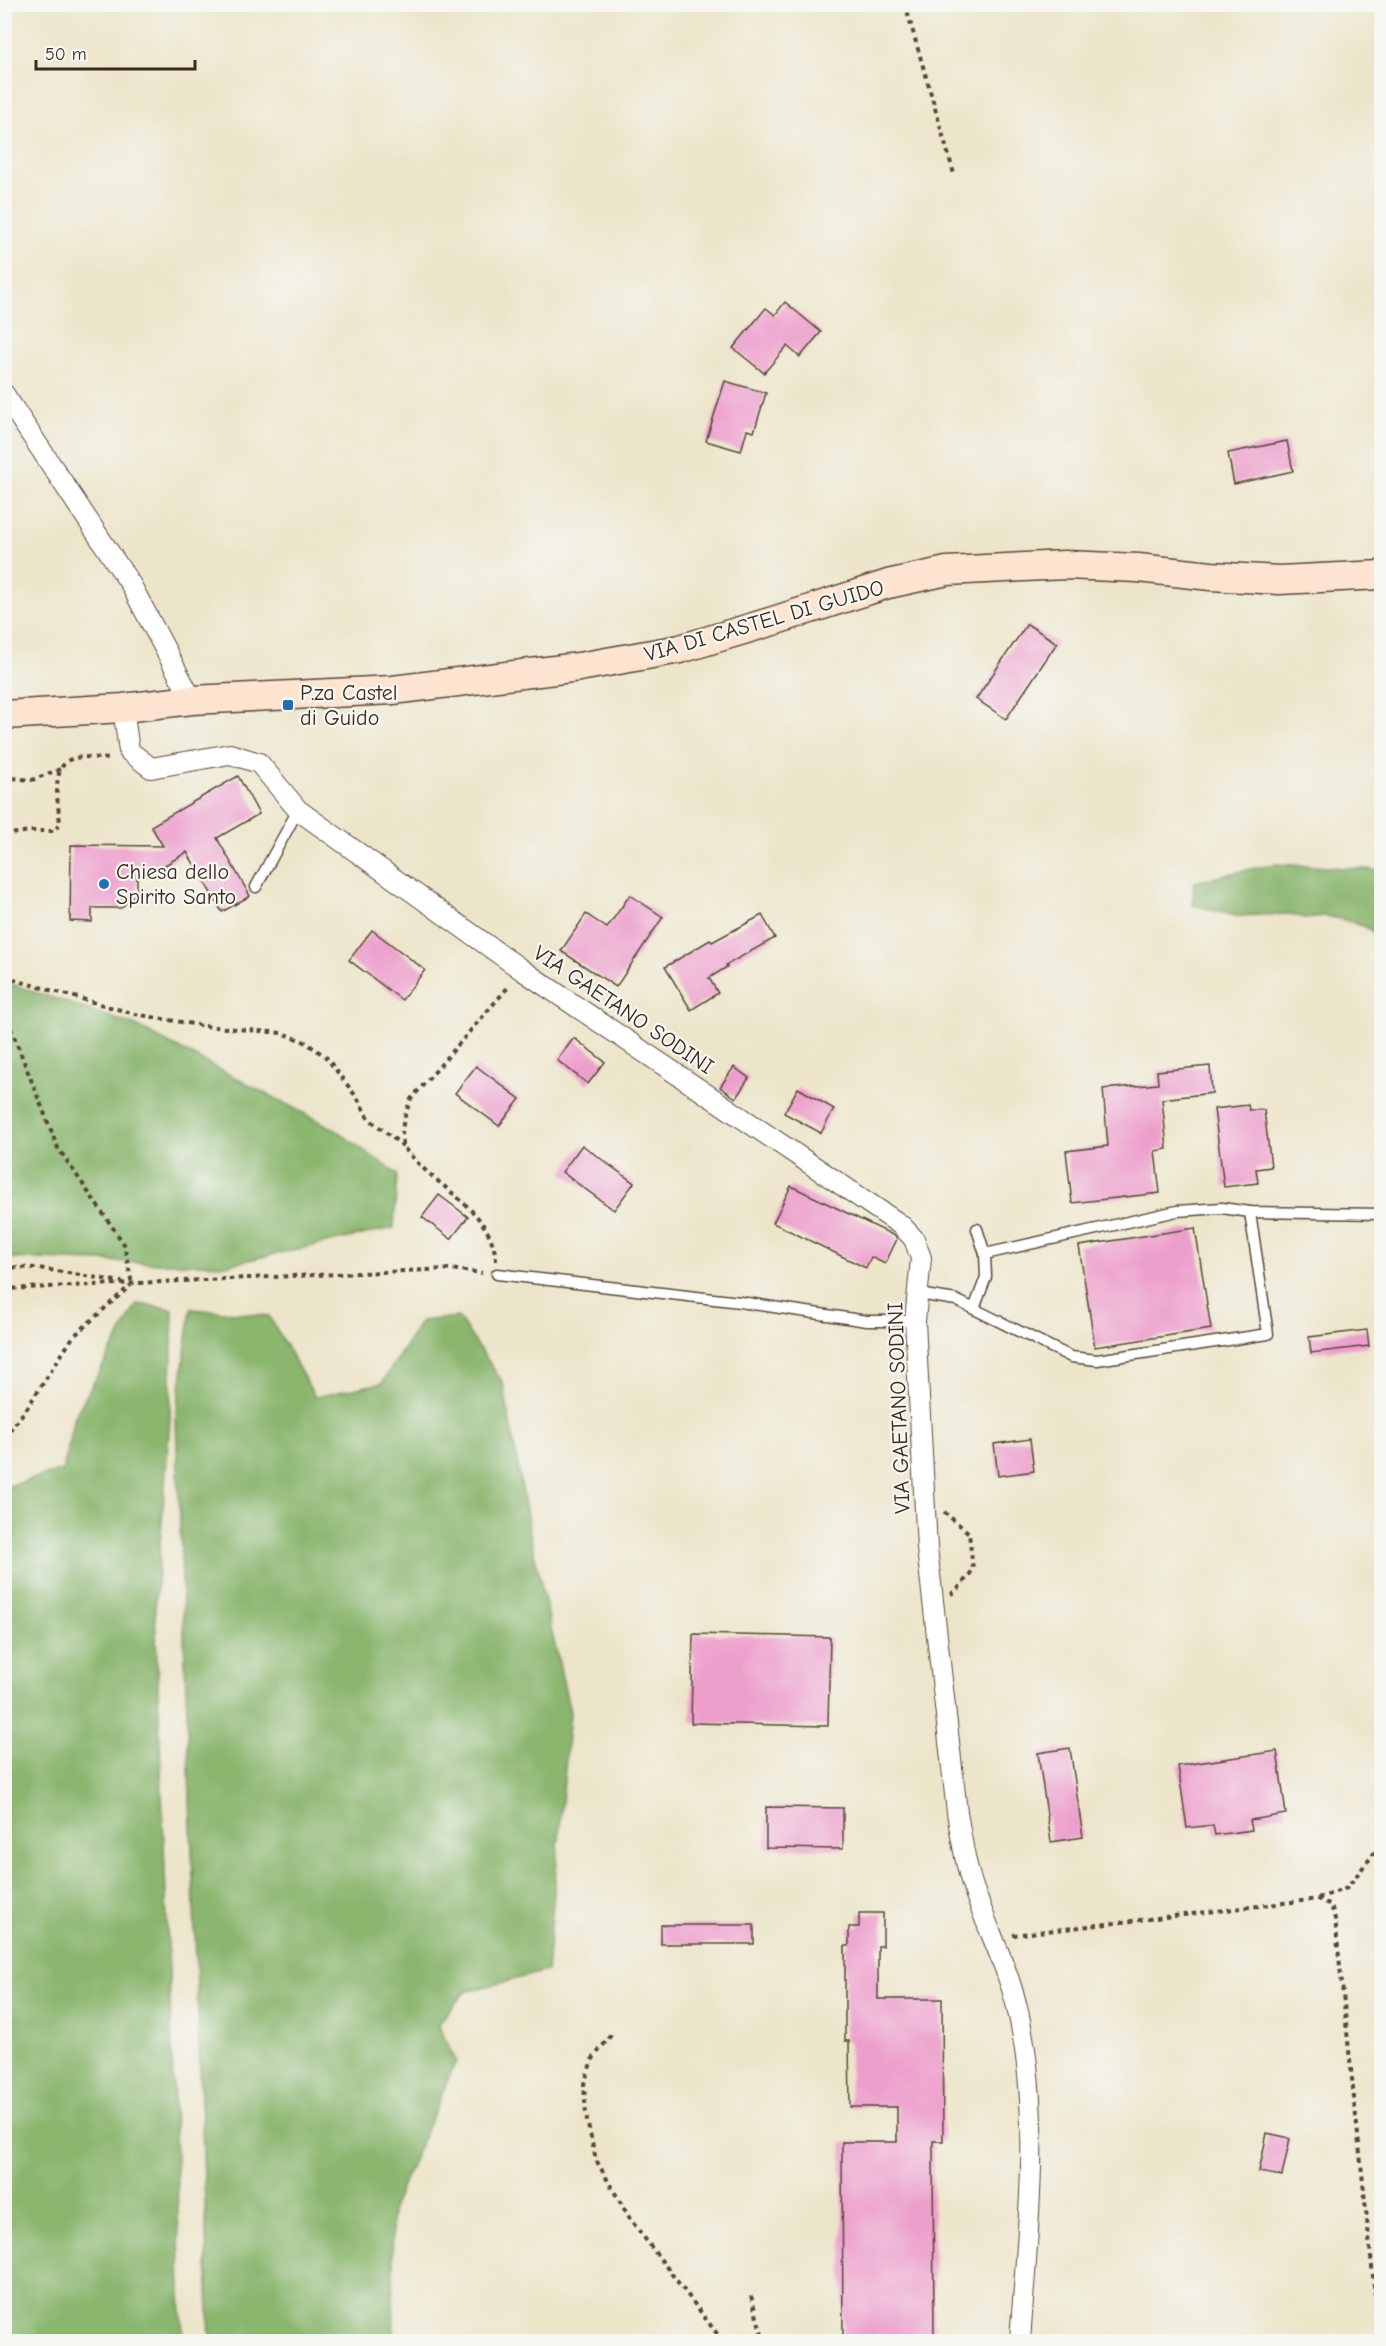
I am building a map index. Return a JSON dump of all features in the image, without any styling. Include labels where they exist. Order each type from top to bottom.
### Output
[{"type":"street","points":[[4,394],[130,585],[192,700]]},
{"type":"street","name":"VIA DI CASTEL DI GUIDO","points":[[4,715],[123,708],[192,700],[393,690],[518,676],[606,663],[680,649],[869,589],[917,576],[947,572],[1065,565],[1138,568],[1210,576],[1279,580],[1382,576]]},
{"type":"street","points":[[123,708],[129,751],[139,759]]},
{"type":"street","name":"VIA GAETANO SODINI","points":[[139,759],[151,768],[230,754],[260,763],[298,810],[522,970],[904,1228],[920,1250],[915,1320],[924,1497],[934,1606],[961,1837],[973,1887],[1019,2014],[1028,2072],[1032,2116],[1032,2155],[1020,2342]]},
{"type":"lane","points":[[256,887],[298,810]]},
{"type":"lane","points":[[985,1254],[1177,1211],[1222,1208],[1250,1212],[1382,1214]]},
{"type":"lane","points":[[918,1294],[956,1300],[1071,1357],[1088,1359],[1268,1334],[1250,1212]]},
{"type":"lane","points":[[974,1309],[986,1277],[985,1254],[977,1229]]},
{"type":"lane","points":[[497,1274],[740,1302],[867,1321],[915,1320]]},
{"type":"path","points":[[905,4],[954,174]]},
{"type":"path","points":[[4,835],[28,831],[54,831],[60,824],[57,782],[61,769],[69,760],[78,758],[139,759]]},
{"type":"path","points":[[4,777],[32,780],[61,769]]},
{"type":"path","points":[[403,1147],[402,1121],[411,1099],[522,970]]},
{"type":"path","points":[[4,977],[135,1014],[173,1021],[282,1033],[305,1042],[327,1057],[358,1099],[368,1118],[478,1216],[495,1249],[497,1274],[449,1269],[4,1288]]},
{"type":"path","points":[[4,1011],[58,1148],[124,1244],[132,1284]]},
{"type":"path","points":[[4,1268],[38,1268],[132,1284]]},
{"type":"path","points":[[4,1438],[27,1408],[73,1337],[132,1284]]},
{"type":"path","points":[[924,1497],[969,1533],[973,1570],[956,1591],[934,1606]]},
{"type":"path","points":[[992,1938],[1318,1899],[1347,1888],[1382,1843]]},
{"type":"path","points":[[1318,1899],[1330,1905],[1335,1919],[1380,2342]]},
{"type":"path","points":[[611,2034],[592,2060],[584,2085],[586,2116],[596,2160],[630,2219],[718,2336],[728,2342]]},
{"type":"path","points":[[751,2296],[764,2342]]},
{"type":"green space","points":[[1273,864],[1381,870],[1381,941],[1366,927],[1342,919],[1324,916],[1305,918],[1290,914],[1235,916],[1193,905],[1194,882]]},
{"type":"green space","points":[[5,982],[134,1025],[334,1129],[397,1174],[394,1228],[226,1265],[5,1258]]},
{"type":"green space","points":[[137,1304],[173,1309],[170,1419],[155,1610],[183,2341],[5,2341],[5,1487],[63,1470],[75,1416]]},
{"type":"green space","points":[[191,1309],[269,1316],[315,1397],[382,1383],[421,1321],[458,1317],[503,1383],[531,1539],[570,1712],[547,1971],[465,1992],[438,2024],[456,2061],[392,2209],[394,2341],[210,2341],[176,1417]]},
{"type":"building","points":[[785,302],[821,332],[800,357],[787,346],[764,373],[733,348],[766,308],[775,315]]},
{"type":"building","points":[[725,381],[766,393],[754,432],[747,430],[741,451],[706,441]]},
{"type":"building","points":[[1287,441],[1293,471],[1234,484],[1228,453]]},
{"type":"building","points":[[1027,624],[1057,643],[1006,719],[976,699]]},
{"type":"building","points":[[238,776],[259,814],[217,838],[250,896],[222,912],[187,852],[155,871],[155,875],[137,875],[137,892],[121,908],[92,908],[92,922],[70,921],[71,845],[163,846],[151,826]]},
{"type":"building","points":[[630,895],[663,917],[616,987],[561,951],[586,914],[607,928]]},
{"type":"building","points":[[762,915],[775,938],[726,965],[727,967],[709,978],[718,993],[691,1010],[665,967],[710,940],[712,942]]},
{"type":"building","points":[[372,930],[425,970],[402,1000],[349,960]]},
{"type":"building","points":[[574,1038],[605,1062],[588,1084],[557,1060]]},
{"type":"building","points":[[476,1066],[520,1099],[499,1126],[455,1093]]},
{"type":"building","points":[[1210,1066],[1212,1093],[1162,1099],[1167,1149],[1155,1151],[1160,1193],[1072,1203],[1066,1151],[1108,1146],[1103,1089],[1158,1084],[1157,1071]]},
{"type":"building","points":[[734,1067],[749,1078],[736,1098],[720,1087]]},
{"type":"building","points":[[798,1088],[834,1109],[821,1133],[784,1113]]},
{"type":"building","points":[[1248,1105],[1249,1110],[1264,1110],[1271,1167],[1256,1169],[1258,1183],[1224,1187],[1214,1109]]},
{"type":"building","points":[[582,1145],[634,1183],[614,1210],[562,1172]]},
{"type":"building","points":[[791,1186],[895,1236],[897,1239],[885,1264],[871,1257],[866,1268],[773,1223]]},
{"type":"building","points":[[439,1195],[468,1217],[451,1239],[422,1217]]},
{"type":"building","points":[[1195,1228],[1211,1329],[1095,1347],[1079,1246]]},
{"type":"building","points":[[1367,1330],[1369,1346],[1311,1353],[1309,1337]]},
{"type":"building","points":[[1030,1439],[1034,1471],[998,1476],[994,1444]]},
{"type":"building","points":[[693,1634],[830,1637],[828,1726],[691,1723]]},
{"type":"building","points":[[1070,1748],[1083,1837],[1051,1842],[1038,1753]]},
{"type":"building","points":[[1277,1751],[1286,1814],[1250,1820],[1252,1830],[1215,1835],[1213,1825],[1187,1828],[1178,1766]]},
{"type":"building","points":[[766,1807],[843,1808],[843,1849],[766,1848]]},
{"type":"building","points":[[859,1913],[883,1913],[883,1946],[878,1946],[878,1999],[942,1999],[943,2141],[933,2141],[934,2342],[843,2342],[842,2142],[897,2142],[897,2107],[850,2107],[849,2041],[845,2041],[845,1946],[849,1946],[849,1927],[859,1927]]},
{"type":"building","points":[[661,1925],[754,1925],[754,1944],[661,1944]]},
{"type":"building","points":[[1267,2133],[1290,2138],[1282,2176],[1259,2172]]},
{"type":"place","name":"P.za Castel di Guido","points":[[288,705]]},
{"type":"place","name":"Chiesa dello Spirito Santo","points":[[104,884]]}]
